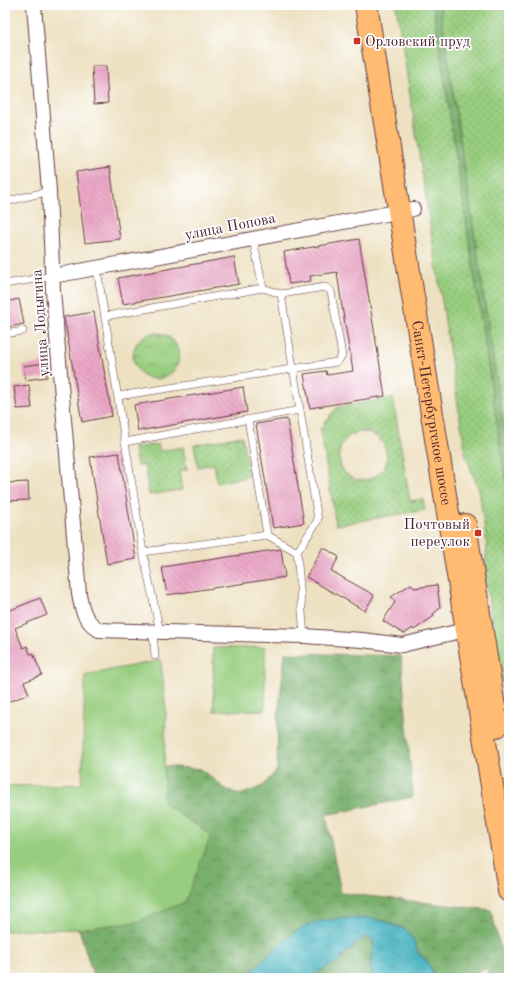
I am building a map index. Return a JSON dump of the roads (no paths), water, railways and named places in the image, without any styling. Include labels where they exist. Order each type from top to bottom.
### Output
[{"type":"main road","name":"Санкт-Петербургское шоссе","points":[[366,5],[406,210]]},
{"type":"main road","name":"Санкт-Петербургское шоссе","points":[[380,5],[406,210],[473,628],[509,890]]},
{"type":"main road","name":"Санкт-Петербургское шоссе","points":[[473,628],[509,800]]},
{"type":"street","name":"улица Лодыгина","points":[[34,5],[49,191],[53,276],[79,594],[82,613],[89,624],[99,630],[156,632]]},
{"type":"street","name":"улица Попова","points":[[53,276],[97,269],[406,210]]},
{"type":"street","points":[[156,632],[304,636],[362,640],[402,645],[473,628]]},
{"type":"lane","points":[[5,202],[49,191]]},
{"type":"lane","points":[[253,239],[263,288]]},
{"type":"lane","points":[[97,269],[106,316],[156,632],[155,656]]},
{"type":"lane","points":[[5,284],[53,276]]},
{"type":"lane","points":[[106,316],[263,288],[280,294],[325,287],[331,291],[342,356],[337,362],[118,396]]},
{"type":"lane","points":[[280,294],[318,520],[298,552],[304,636]]},
{"type":"lane","points":[[5,334],[23,331]]},
{"type":"lane","points":[[126,442],[300,410]]},
{"type":"lane","points":[[248,419],[267,535]]},
{"type":"lane","points":[[143,552],[267,535],[298,552]]},
{"type":"water","points":[[341,918],[368,918],[384,921],[407,930],[414,941],[419,954],[427,961],[436,978],[373,978],[371,957],[374,946],[372,939],[363,937],[343,956],[338,963],[329,966],[311,978],[246,978],[275,949],[301,928],[315,922]]},
{"type":"place","name":"Орловский пруд","points":[[357,41]]},
{"type":"place","name":"Почтовый переулок","points":[[478,533]]}]
